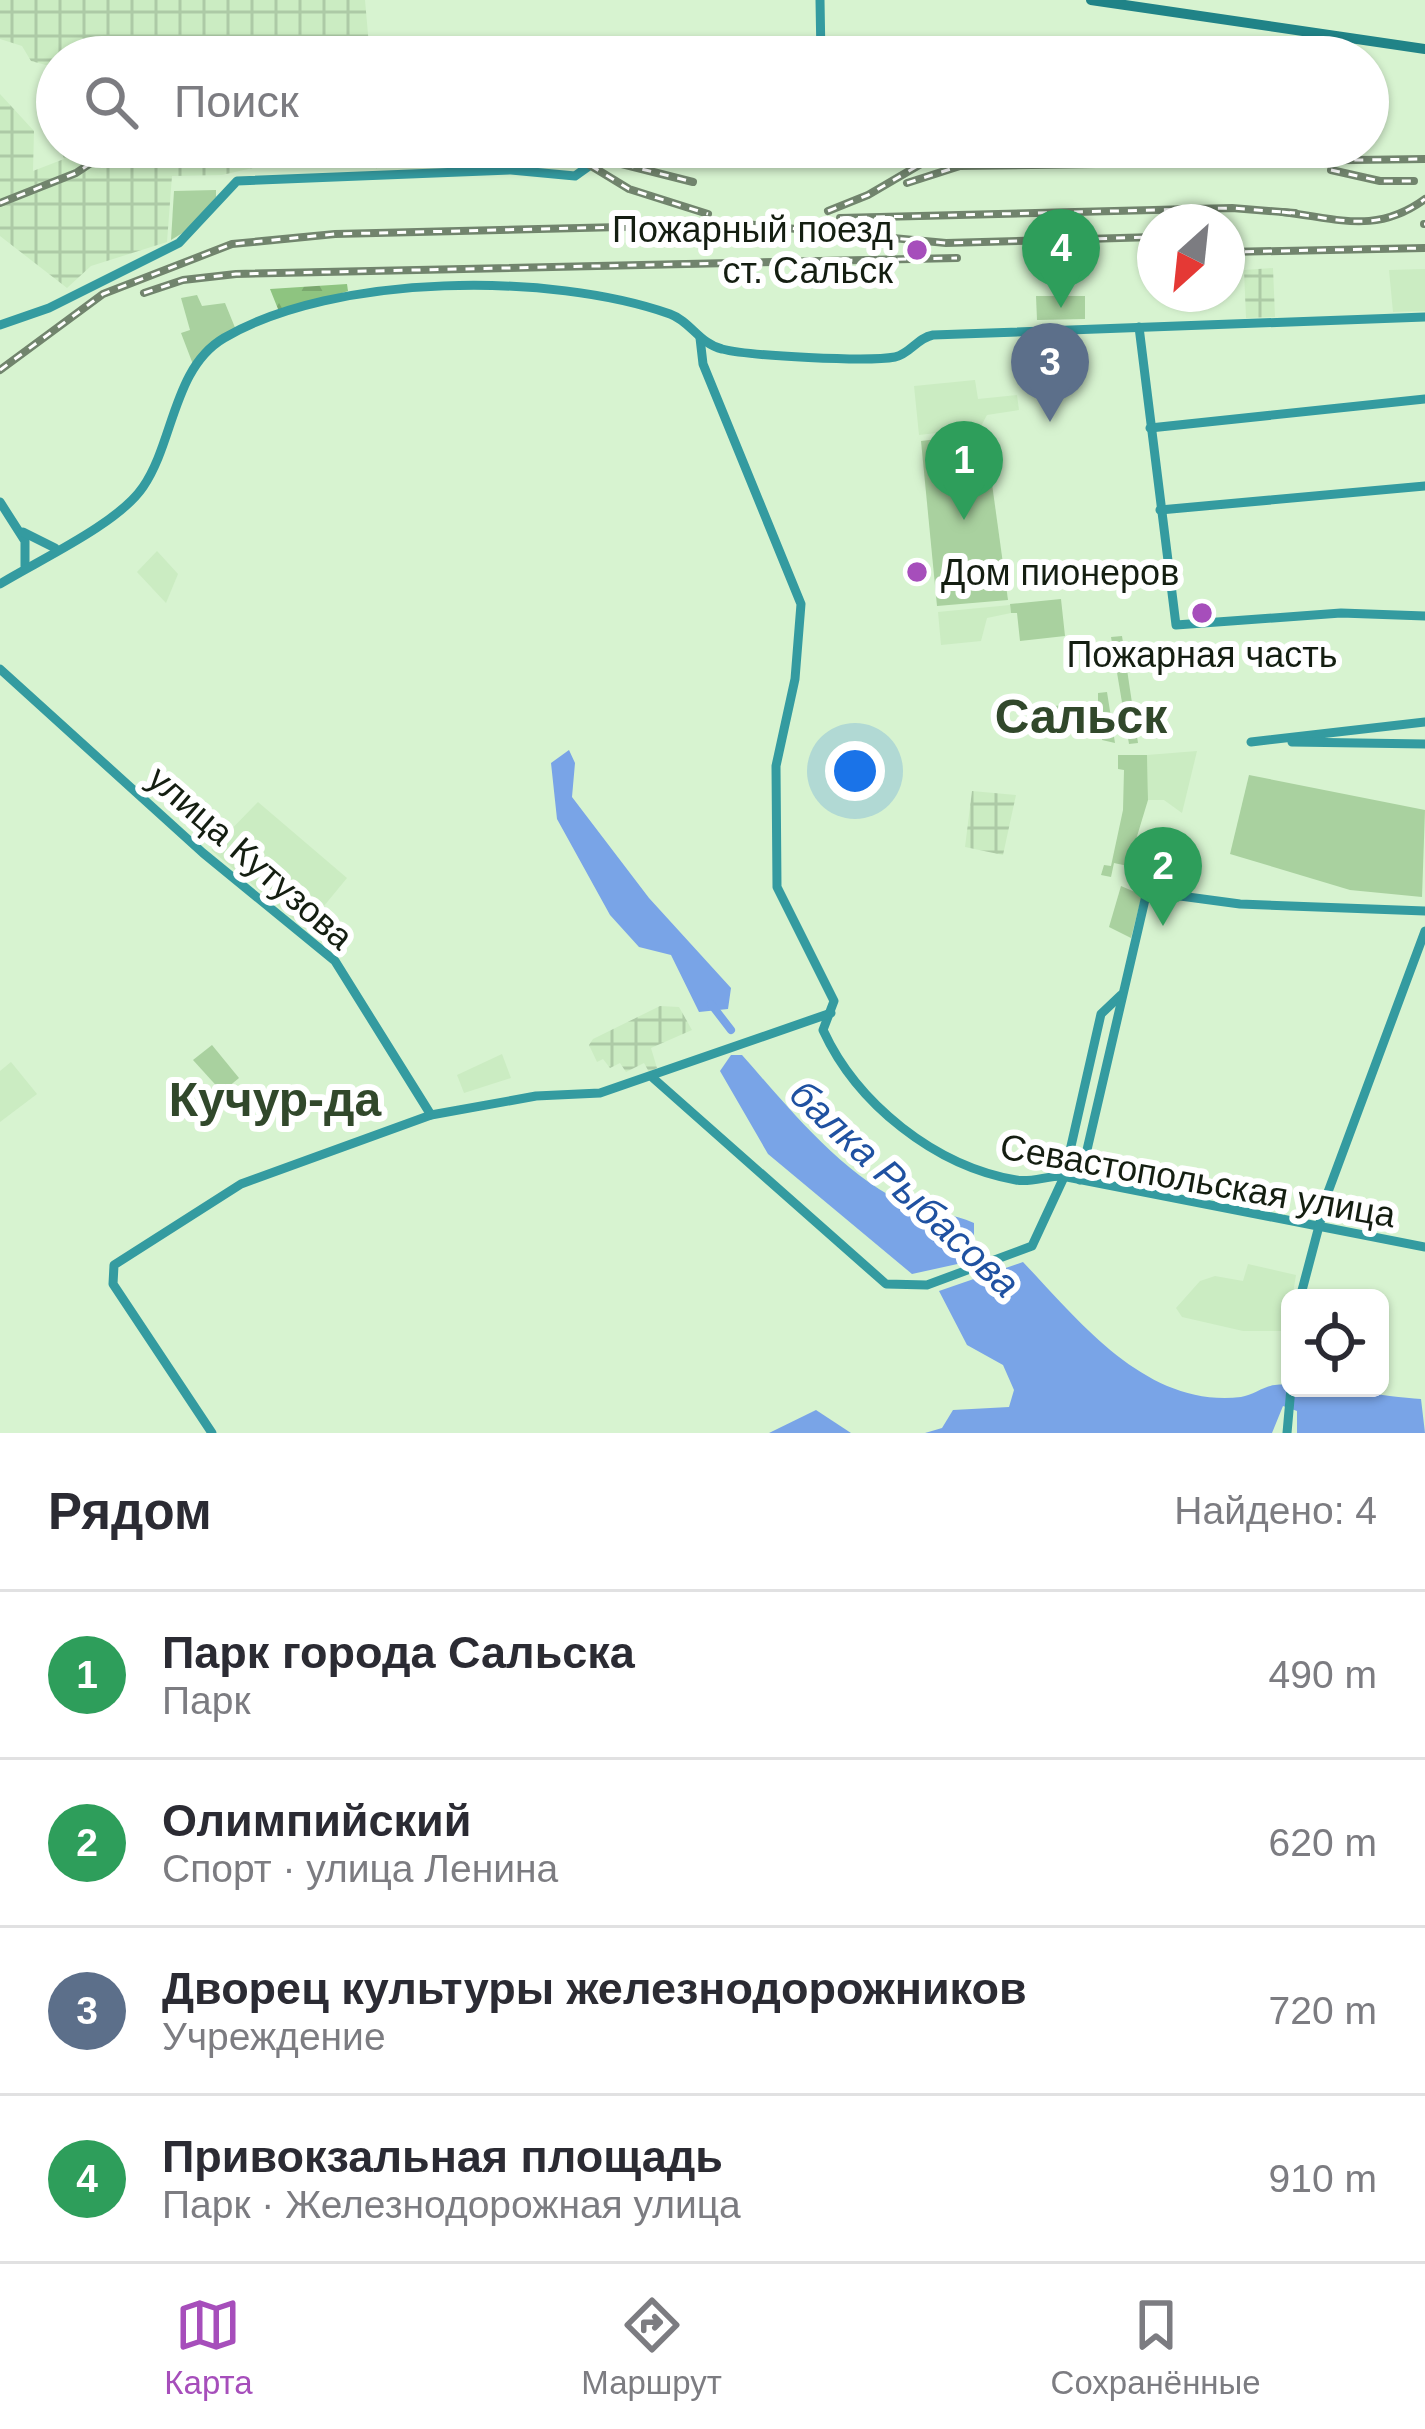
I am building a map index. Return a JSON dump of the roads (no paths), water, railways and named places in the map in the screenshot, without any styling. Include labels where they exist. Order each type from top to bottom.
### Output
[{"type":"main road","points":[[820,0],[821,36]]},
{"type":"main road","points":[[1092,0],[1337,36]]},
{"type":"main road","points":[[1389,44],[1425,49]]},
{"type":"main road","points":[[0,326],[49,308],[179,243],[237,181],[511,170],[575,176],[586,168]]},
{"type":"main road","points":[[0,584],[124,506],[144,486],[189,379],[210,347],[243,328],[346,294],[482,286],[542,292],[666,313],[700,338],[728,350],[902,355],[919,339],[933,335],[1425,317]]},
{"type":"main road","points":[[1138,327],[1176,625],[1341,613],[1425,616]]},
{"type":"main road","name":"Севастопольская улица","points":[[700,338],[704,364],[801,604],[795,679],[776,766],[777,887],[834,1001],[823,1030],[843,1070],[864,1094],[929,1146],[1015,1180],[1064,1177],[1425,1247]]},
{"type":"main road","points":[[1150,428],[1425,399]]},
{"type":"main road","points":[[1160,510],[1425,486]]},
{"type":"main road","points":[[0,502],[28,550],[25,568]]},
{"type":"main road","points":[[19,528],[56,548]]},
{"type":"main road","name":"улица Кутузова","points":[[0,669],[188,839],[335,961],[431,1115]]},
{"type":"main road","points":[[1425,722],[1251,742],[1425,745]]},
{"type":"main road","points":[[1056,1201],[1080,1180],[1121,995],[1153,892],[1220,903],[1425,911]]},
{"type":"main road","points":[[1302,1289],[1316,1229],[1425,931]]},
{"type":"main road","points":[[653,1078],[886,1284],[926,1285],[1032,1246],[1064,1177],[1101,1014],[1121,995]]},
{"type":"main road","points":[[212,1433],[113,1284],[114,1265],[242,1184],[431,1115],[536,1096],[600,1093],[830,1013]]},
{"type":"main road","points":[[1287,1433],[1290,1397]]},
{"type":"water","points":[[569,750],[575,763],[572,797],[649,898],[731,988],[728,1009],[699,1012],[671,955],[639,947],[610,915],[557,819],[551,763]]},
{"type":"water","points":[[731,1055],[742,1055],[819,1140],[886,1194],[926,1211],[974,1223],[974,1240],[962,1263],[912,1274],[768,1154],[720,1071]]},
{"type":"water","points":[[1023,1262],[1118,1356],[1175,1389],[1207,1397],[1241,1397],[1281,1385],[1281,1397],[1421,1399],[1425,1433],[1297,1433],[1297,1411],[1283,1406],[1272,1433],[925,1433],[942,1428],[953,1410],[1009,1407],[1014,1390],[1003,1365],[967,1345],[939,1291]]},
{"type":"water","points":[[816,1410],[851,1433],[769,1433]]},
{"type":"waterway","name":"балка Рыбасова","points":[[711,1004],[731,1030]]},
{"type":"railway","points":[[1389,160],[1425,159]]},
{"type":"railway","points":[[0,203],[84,168]]},
{"type":"railway","points":[[594,168],[629,189],[708,214]]},
{"type":"railway","points":[[638,168],[693,182]]},
{"type":"railway","points":[[828,211],[914,168]]},
{"type":"railway","points":[[907,183],[954,168]]},
{"type":"railway","points":[[1331,170],[1380,181],[1414,181]]},
{"type":"railway","points":[[1282,212],[1373,221],[1425,199]]},
{"type":"railway","points":[[840,218],[1232,208],[1295,213]]},
{"type":"railway","points":[[0,370],[103,294],[232,244],[335,234],[744,224],[946,243],[1137,238]]},
{"type":"railway","points":[[1245,252],[1425,248]]},
{"type":"railway","points":[[144,293],[183,280],[236,274],[957,258]]},
{"type":"place","name":"Пожарный поезд ст. Сальск","points":[[917,250]]},
{"type":"place","name":"Привокзальная площадь","points":[[1061,308]]},
{"type":"place","name":"Дворец культуры железнодорожников","points":[[1050,422]]},
{"type":"place","name":"Парк города Сальска","points":[[964,520]]},
{"type":"place","name":"Дом пионеров","points":[[917,572]]},
{"type":"place","name":"Пожарная часть","points":[[1202,613]]},
{"type":"place","name":"Олимпийский","points":[[1163,926]]},
{"type":"district","name":"Сальск","points":[[1081,716]]},
{"type":"district","name":"Кучур-да","points":[[275,1099]]}]
